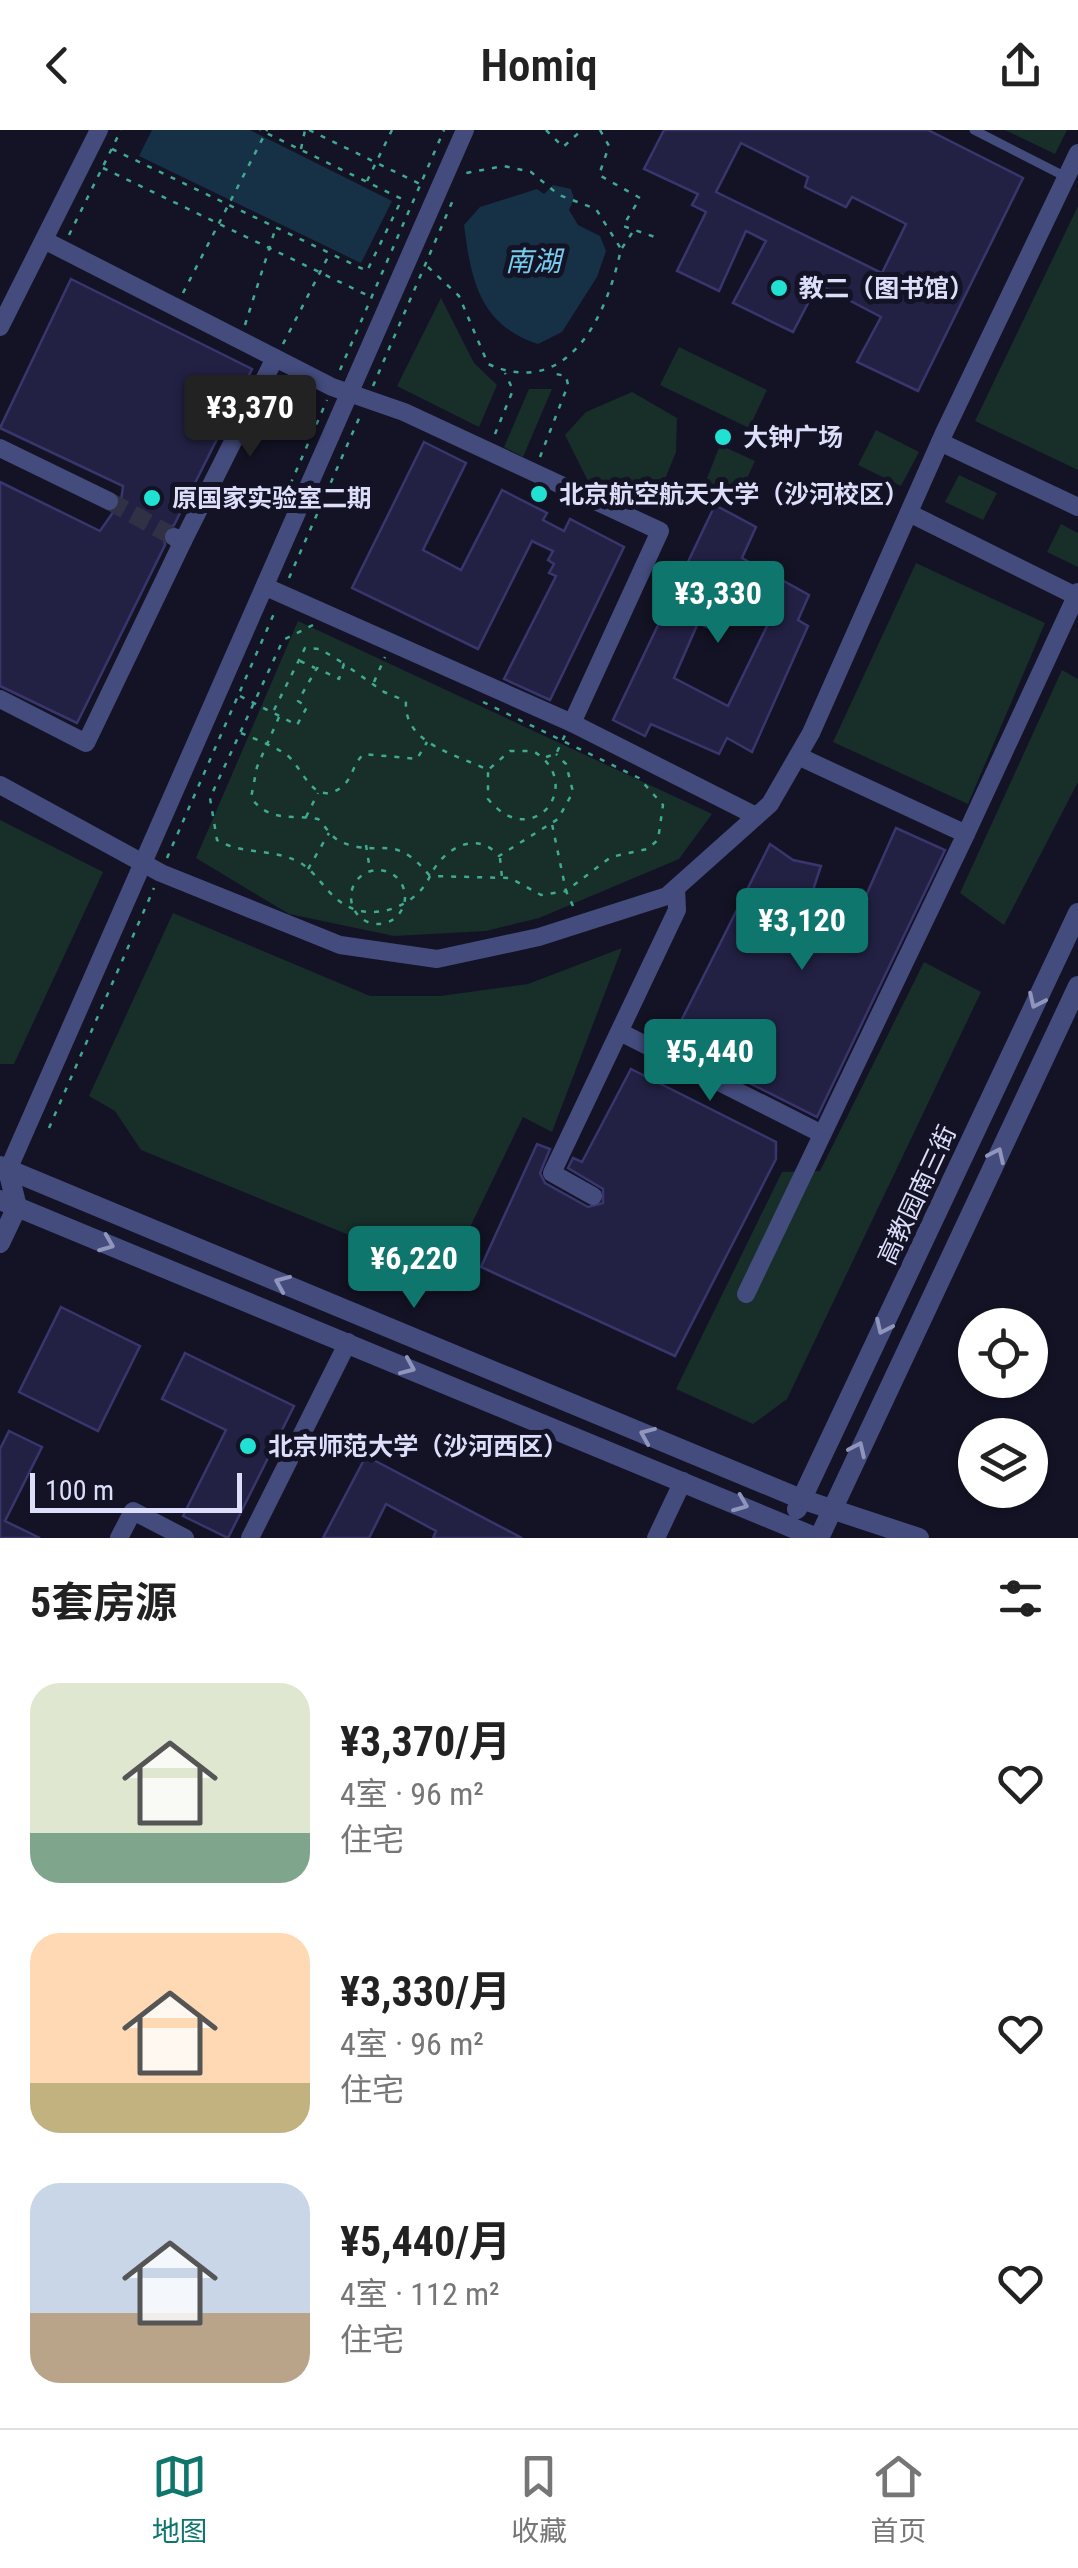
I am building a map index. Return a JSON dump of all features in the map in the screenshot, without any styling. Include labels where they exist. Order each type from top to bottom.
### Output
[{"type":"street","points":[[0,327],[100,130]]},
{"type":"street","points":[[0,1243],[8,1204],[3,1172],[153,868],[360,395],[465,130]]},
{"type":"street","points":[[0,786],[153,868],[340,945],[437,959],[580,924],[667,896],[770,804],[798,756],[940,442],[1078,153]]},
{"type":"street","points":[[44,240],[360,395],[660,532],[572,722]]},
{"type":"street","points":[[0,698],[86,743],[179,539],[278,354]]},
{"type":"street","points":[[940,442],[1078,507]]},
{"type":"street","points":[[0,448],[109,501]]},
{"type":"street","points":[[746,1294],[1077,595],[909,512]]},
{"type":"street","points":[[275,590],[572,722],[756,816]]},
{"type":"street","points":[[798,756],[966,834]]},
{"type":"street","points":[[593,1196],[552,1173],[678,910],[676,888]]},
{"type":"street","name":"高教园南三街","points":[[790,1524],[1078,913]]},
{"type":"street","points":[[8,1204],[818,1538],[1078,986]]},
{"type":"street","points":[[620,1032],[822,1134]]},
{"type":"street","points":[[3,1172],[801,1499],[832,1506],[919,1538]]},
{"type":"street","points":[[250,1538],[348,1342]]},
{"type":"street","points":[[656,1538],[684,1482]]},
{"type":"street","points":[[119,1538],[133,1511],[184,1538]]},
{"type":"lane","points":[[974,130],[1066,177]]},
{"type":"path","points":[[66,241],[121,130]]},
{"type":"path","points":[[112,148],[367,271],[402,200],[260,130]]},
{"type":"path","points":[[301,150],[307,130],[420,184]]},
{"type":"path","points":[[366,182],[392,130]]},
{"type":"path","points":[[546,130],[563,147],[582,130]]},
{"type":"path","points":[[600,130],[609,146],[599,175],[640,198],[623,226],[655,237]]},
{"type":"path","points":[[180,299],[267,131]]},
{"type":"path","points":[[471,158],[465,172],[504,166],[532,172],[559,195],[596,209],[621,249]]},
{"type":"path","points":[[103,168],[371,297]]},
{"type":"path","points":[[50,1128],[153,868],[238,695],[275,590],[360,395],[426,265],[458,188]]},
{"type":"path","points":[[244,331],[276,227]]},
{"type":"path","points":[[548,372],[580,346],[610,289],[621,249],[634,230]]},
{"type":"path","points":[[278,354],[330,253]]},
{"type":"path","points":[[426,265],[459,296],[488,364],[504,371],[566,376],[568,385],[534,472]]},
{"type":"path","points":[[488,451],[513,390],[504,371]]},
{"type":"path","points":[[316,625],[300,628],[283,640],[210,798],[218,840],[233,850],[269,852],[308,869],[341,903],[353,908],[389,910],[404,905],[423,893],[436,863],[454,846],[491,846],[499,856],[502,878]]},
{"type":"path","points":[[374,684],[392,641]]},
{"type":"path","points":[[273,712],[305,648],[320,649],[406,701],[408,725],[428,741],[488,770]]},
{"type":"path","points":[[298,660],[339,679],[344,664]]},
{"type":"path","points":[[238,695],[298,724],[307,706],[298,701],[317,668]]},
{"type":"path","points":[[280,716],[266,745],[251,798],[268,815],[318,819],[336,840],[394,847],[414,856],[430,876],[502,878],[541,895],[566,890],[610,857],[647,849],[658,840],[664,816],[658,796],[639,778],[474,698]]},
{"type":"path","points":[[544,758],[556,784],[552,802],[543,813],[527,820],[500,815],[488,799],[488,770],[510,751],[523,749],[544,758],[556,754],[572,722]]},
{"type":"path","points":[[240,733],[287,754],[309,788],[318,792],[338,790],[347,782],[355,761],[364,754],[417,760],[428,741]]},
{"type":"path","points":[[499,856],[552,824],[567,809],[573,792],[566,764],[556,754]]},
{"type":"path","points":[[306,817],[318,792]]},
{"type":"path","points":[[552,824],[566,890],[580,924]]},
{"type":"path","points":[[308,869],[330,832]]},
{"type":"path","points":[[366,845],[370,871]]},
{"type":"path","points":[[370,871],[393,874],[405,893],[404,905],[400,915],[380,925],[369,924],[353,908],[353,886],[370,871]]},
{"type":"green space","points":[[1005,130],[1067,130],[1055,154]]},
{"type":"green space","points":[[1078,206],[1078,470],[975,421]]},
{"type":"green space","points":[[441,298],[474,363],[497,385],[479,427],[397,386]]},
{"type":"green space","points":[[679,347],[767,390],[749,428],[660,385]]},
{"type":"green space","points":[[529,389],[552,389],[523,457],[504,447]]},
{"type":"green space","points":[[632,392],[677,418],[676,452],[663,484],[611,504],[594,493],[565,435],[586,412]]},
{"type":"green space","points":[[876,430],[919,452],[901,486],[858,465]]},
{"type":"green space","points":[[720,445],[755,461],[738,498],[704,486]]},
{"type":"green space","points":[[959,475],[997,493],[983,520],[945,502]]},
{"type":"green space","points":[[1061,524],[1078,533],[1078,567],[1047,552]]},
{"type":"green space","points":[[916,563],[1045,623],[968,804],[833,742]]},
{"type":"green space","points":[[298,621],[712,814],[679,859],[539,918],[486,931],[394,936],[289,914],[196,858]]},
{"type":"green space","points":[[1062,670],[1078,679],[1078,782],[1004,925],[960,893]]},
{"type":"green space","points":[[0,820],[103,872],[14,1064],[0,1064]]},
{"type":"green space","points":[[173,913],[370,996],[440,996],[528,984],[622,948],[552,1132],[523,1117],[447,1275],[141,1150],[115,1111],[89,1096]]},
{"type":"green space","points":[[924,962],[981,992],[787,1399],[753,1424],[676,1389],[782,1172],[820,1171]]},
{"type":"water","points":[[152,130],[250,130],[392,201],[361,263],[139,156]]},
{"type":"water","name":"南湖","points":[[553,185],[571,189],[574,199],[569,210],[578,225],[600,236],[606,251],[597,277],[562,332],[538,344],[518,336],[491,313],[475,282],[464,225],[480,207],[537,189],[544,194]]},
{"type":"building","points":[[664,130],[928,130],[1023,178],[918,391],[857,362],[881,317],[818,284],[793,332],[733,303],[766,241],[746,231],[719,291],[677,271],[706,212],[692,205],[698,194],[644,169]],"holes":[[[741,143],[808,177],[805,187],[846,207],[852,197],[906,224],[882,273],[716,192]]]},
{"type":"building","name":"原国家实验室二期","points":[[71,279],[252,369],[174,525],[163,531],[165,545],[77,723],[0,686],[0,482],[100,531],[121,501],[123,486],[0,428]]},
{"type":"building","points":[[424,442],[466,463],[423,550],[461,570],[502,490],[547,513],[543,520],[564,531],[570,519],[624,547],[550,700],[504,679],[556,576],[549,573],[554,564],[548,560],[553,551],[532,541],[478,649],[352,588]]},
{"type":"building","points":[[715,505],[756,527],[742,558],[809,595],[798,620],[808,626],[752,752],[727,738],[719,754],[651,724],[645,736],[613,720]],"holes":[[[720,602],[768,624],[728,706],[674,678],[698,623],[707,627]]]},
{"type":"building","points":[[896,828],[945,850],[817,1117],[670,1043],[770,844],[793,860],[821,866],[811,896],[857,916]]},
{"type":"building","points":[[631,1069],[776,1142],[776,1159],[675,1356],[481,1267],[537,1144],[550,1149],[540,1173],[545,1183],[588,1207],[603,1203],[603,1189],[568,1168],[573,1158],[582,1162]]},
{"type":"building","points":[[61,1307],[140,1346],[98,1431],[19,1392]]},
{"type":"building","points":[[185,1353],[294,1406],[228,1538],[183,1516],[226,1430],[162,1399]]},
{"type":"building","points":[[9,1431],[42,1447],[5,1521],[40,1538],[0,1538],[0,1449]]},
{"type":"building","points":[[366,1456],[522,1538],[433,1538],[436,1531],[386,1504],[369,1538],[323,1538]]},
{"type":"tunnel","points":[[109,501],[174,537]]},
{"type":"place","name":"教二（图书馆）","points":[[779,288]]},
{"type":"place","name":"大钟广场","points":[[723,437]]},
{"type":"place","name":"北京航空航天大学（沙河校区）","points":[[539,494]]},
{"type":"place","name":"原国家实验室二期","points":[[152,498]]},
{"type":"place","name":"北京师范大学（沙河西区）","points":[[248,1446]]}]
